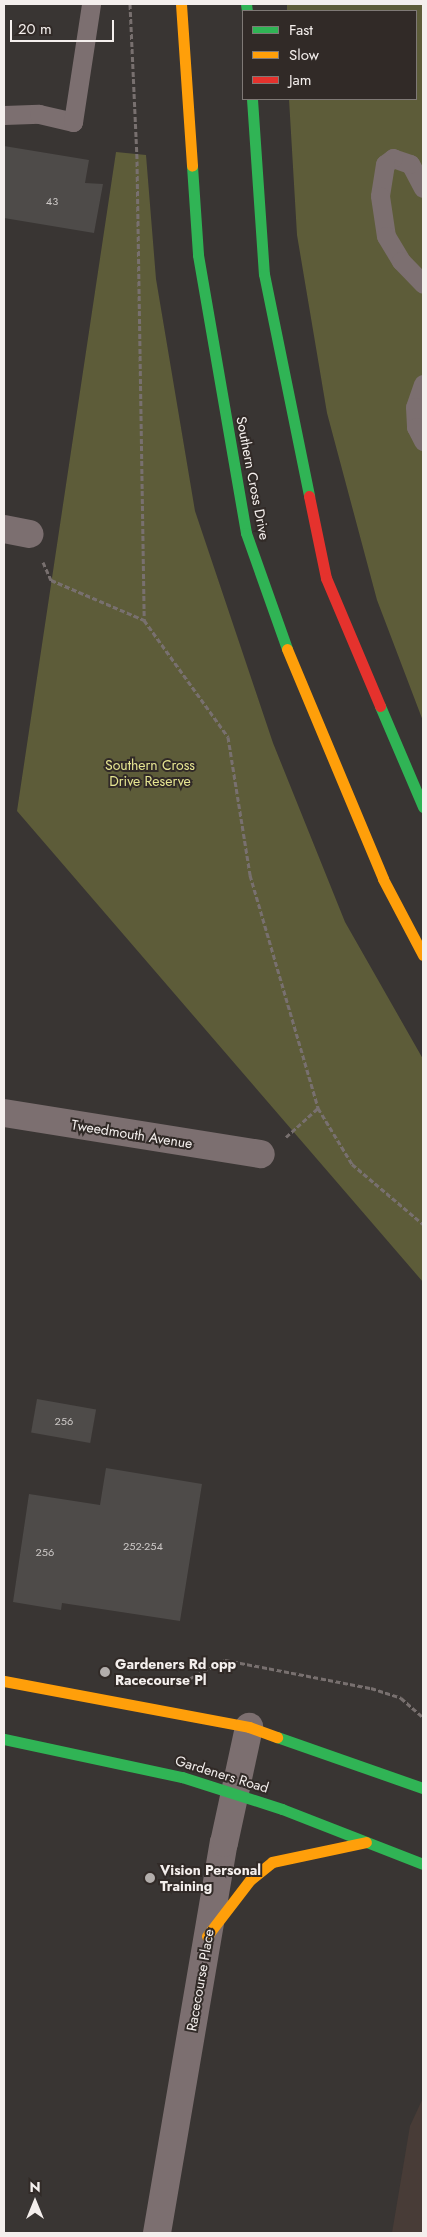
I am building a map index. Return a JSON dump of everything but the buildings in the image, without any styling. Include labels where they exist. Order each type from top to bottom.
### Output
[{"type":"main road","name":"Southern Cross Drive","points":[[182,4],[198,255],[246,533],[302,691],[383,879],[423,955]]},
{"type":"main road","points":[[252,100],[264,274],[326,578],[423,807]]},
{"type":"main road","points":[[4,1681],[249,1727],[423,1788]]},
{"type":"main road","name":"Gardeners Road","points":[[4,1739],[86,1754],[235,1793],[423,1864]]},
{"type":"main road","points":[[207,1936],[250,1880],[272,1862],[306,1851],[367,1842]]},
{"type":"street","points":[[4,529],[30,534]]},
{"type":"street","name":"Tweedmouth Avenue","points":[[4,1113],[261,1154]]},
{"type":"street","name":"Racecourse Place","points":[[157,2233],[207,1936],[249,1727]]},
{"type":"lane","points":[[4,115],[39,114],[73,122],[91,4]]},
{"type":"lane","points":[[423,188],[410,164],[393,158],[385,164],[380,196],[386,236],[401,261],[423,284]]},
{"type":"lane","points":[[423,384],[415,407],[416,427],[423,441]]},
{"type":"path","points":[[130,4],[137,161],[144,620]]},
{"type":"path","points":[[30,534],[51,580],[144,620],[228,737],[250,875],[318,1108],[352,1164],[423,1224]]},
{"type":"path","points":[[261,1154],[318,1108]]},
{"type":"path","points":[[178,1686],[225,1660],[371,1688],[401,1698],[423,1717]]},
{"type":"shaded area","points":[[423,2098],[423,2233],[392,2233],[410,2126]]},
{"type":"green space","points":[[287,4],[423,4],[423,721],[377,600],[327,413],[297,235],[289,100],[417,100],[417,10],[287,10]]},
{"type":"green space","name":"Southern Cross Drive Reserve","points":[[116,152],[146,155],[156,279],[195,511],[273,743],[345,922],[423,1059],[423,1282],[17,811]]},
{"type":"traffic: fast","points":[[246,4],[247,10]]},
{"type":"traffic: fast","points":[[252,100],[264,274],[309,496]]},
{"type":"traffic: fast","points":[[192,166],[198,255],[246,533],[287,649]]},
{"type":"traffic: fast","points":[[380,706],[423,807]]},
{"type":"traffic: fast","points":[[277,1737],[423,1788]]},
{"type":"traffic: fast","points":[[4,1739],[182,1777],[282,1809],[423,1864]]},
{"type":"traffic: slow","points":[[181,4],[192,166]]},
{"type":"traffic: slow","points":[[287,649],[383,879],[423,955]]},
{"type":"traffic: slow","points":[[4,1681],[249,1727],[277,1737]]},
{"type":"traffic: slow","points":[[207,1936],[250,1880],[272,1862],[366,1842]]},
{"type":"traffic: jam","points":[[309,496],[326,578],[380,706]]},
{"type":"place","name":"Gardeners Rd opp Racecourse Pl","points":[[105,1672]]},
{"type":"place","name":"Vision Personal Training","points":[[150,1878]]}]
